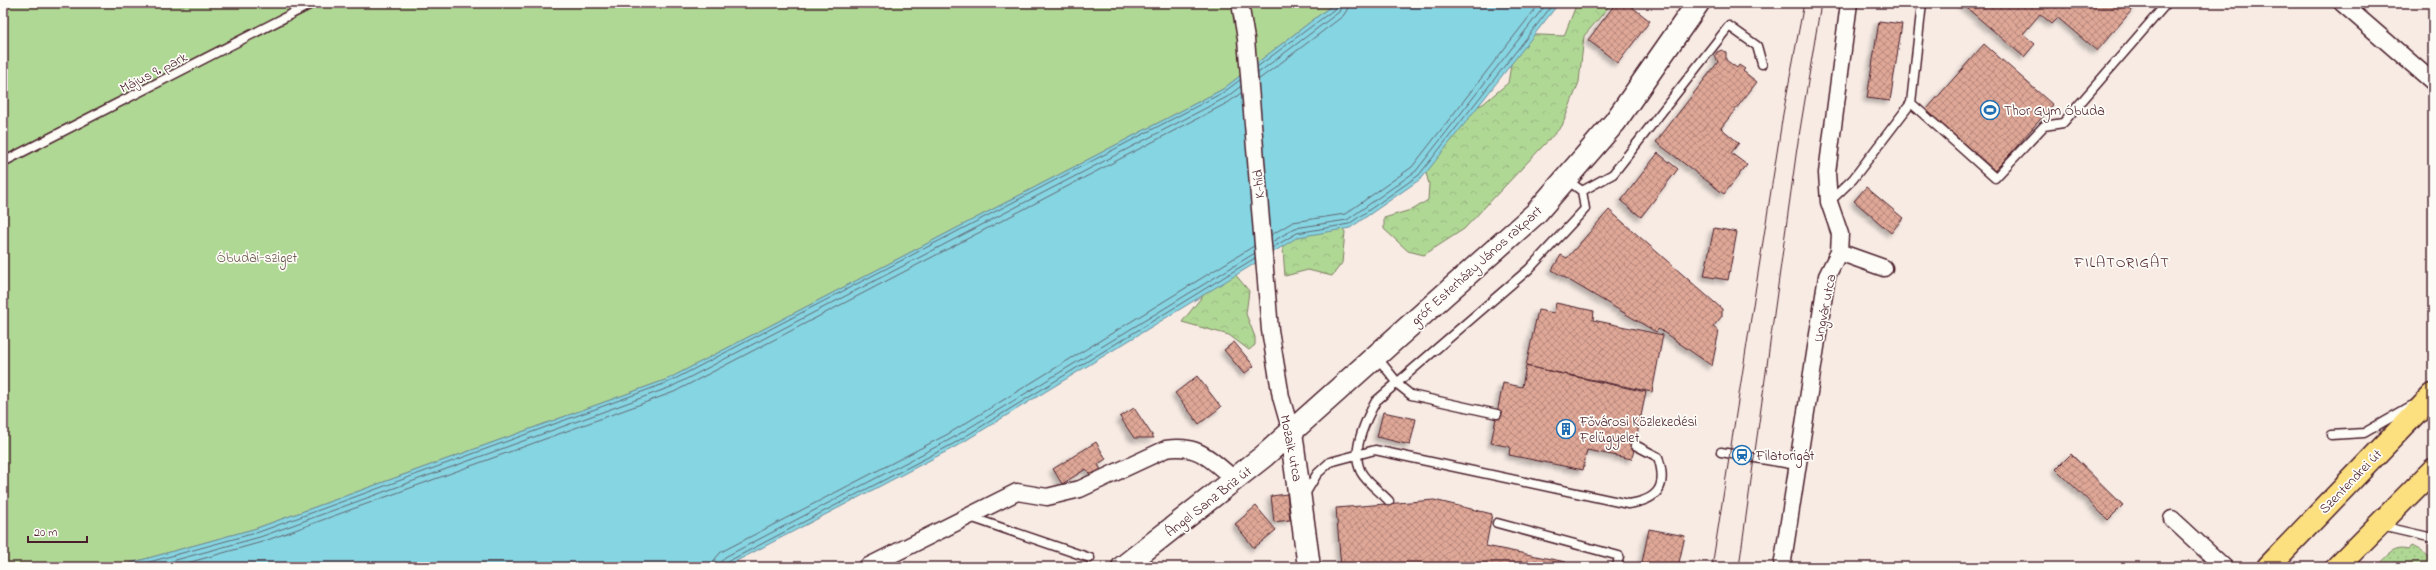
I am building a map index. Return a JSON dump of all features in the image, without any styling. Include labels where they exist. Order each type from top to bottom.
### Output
[{"type":"main road","name":"gróf Esterházy János rakpart","points":[[1291,432],[1513,235],[1574,185],[1615,122],[1698,3]]},
{"type":"main road","name":"Szentendrei út","points":[[2268,567],[2433,394]]},
{"type":"main road","name":"Ángel Sanz Briz út","points":[[1123,567],[1235,480],[1291,432]]},
{"type":"main road","name":"Mozaik utca","points":[[1291,432],[1302,500],[1309,567]]},
{"type":"main road","points":[[2338,567],[2380,526],[2433,470]]},
{"type":"street","name":"K-híd","points":[[1240,3],[1246,39],[1270,330]]},
{"type":"street","name":"Ungvár utca","points":[[1782,567],[1796,465],[1827,276],[1839,252],[1840,234],[1830,202],[1827,173],[1849,3]]},
{"type":"street","points":[[2342,3],[2433,82]]},
{"type":"street","points":[[1839,252],[1884,268]]},
{"type":"street","name":"Mozaik utca","points":[[1270,330],[1281,397],[1291,432]]},
{"type":"street","points":[[866,567],[1017,492],[1046,497],[1080,489],[1166,449],[1180,447],[1195,449],[1235,480]]},
{"type":"street","points":[[2172,519],[2224,567]]},
{"type":"lane","name":"Május 9. park","points":[[3,162],[313,3]]},
{"type":"lane","points":[[1830,202],[1853,179],[1911,103],[1922,3]]},
{"type":"lane","points":[[1911,103],[1995,178],[2044,126],[2063,124],[2167,3]]},
{"type":"lane","points":[[1389,501],[1362,474],[1357,454],[1367,416],[1376,401],[1529,269],[1545,253],[1585,209],[1574,185],[1613,174],[1729,26],[1757,46],[1762,64]]},
{"type":"lane","points":[[1376,356],[1397,382],[1411,395],[1497,414]]},
{"type":"lane","points":[[2331,435],[2364,433],[2433,394]]},
{"type":"lane","points":[[1302,500],[1317,474],[1330,462],[1375,450],[1628,504],[1645,502],[1658,492],[1664,474],[1658,458],[1635,445]]},
{"type":"lane","points":[[1721,452],[1796,465]]},
{"type":"lane","points":[[968,516],[1090,558]]},
{"type":"lane","points":[[1497,523],[1619,556],[1617,567]]},
{"type":"lane","points":[[2380,526],[2433,538]]},
{"type":"green space","name":"Óbudai-sziget","points":[[3,3],[1335,3],[1223,89],[668,379],[257,528],[116,567],[3,567]]},
{"type":"green space","points":[[1577,3],[1612,3],[1584,36],[1579,82],[1562,126],[1464,229],[1424,255],[1408,251],[1384,229],[1384,218],[1414,209],[1428,200],[1429,184],[1420,151],[1438,124],[1483,104],[1508,83],[1516,34],[1564,36]]},
{"type":"green space","points":[[1337,219],[1345,232],[1342,263],[1332,276],[1308,270],[1285,276],[1282,236]]},
{"type":"green space","points":[[1234,273],[1249,291],[1246,314],[1255,337],[1255,345],[1249,350],[1229,335],[1182,322],[1215,280]]},
{"type":"green space","points":[[2412,546],[2431,560],[2433,567],[2376,567],[2394,551],[2399,549],[2409,550]]},
{"type":"water","points":[[1335,3],[1559,3],[1422,178],[1350,228],[1298,237],[955,447],[725,567],[116,567],[257,528],[668,379],[1223,89]]},
{"type":"building","points":[[1616,3],[1627,3],[1650,21],[1618,63],[1588,40]]},
{"type":"building","points":[[1961,3],[2138,3],[2097,51],[2058,18],[2052,24],[2040,14],[2023,34],[2035,44],[2024,57]]},
{"type":"building","points":[[1879,21],[1902,24],[1890,101],[1867,98]]},
{"type":"building","points":[[1984,44],[2053,105],[1995,171],[1926,110]]},
{"type":"building","points":[[1722,50],[1726,52],[1726,60],[1737,68],[1739,65],[1745,69],[1743,71],[1757,82],[1721,128],[1739,143],[1731,153],[1747,165],[1724,194],[1656,142],[1718,62],[1715,56],[1717,52]]},
{"type":"building","points":[[1658,153],[1678,169],[1641,217],[1621,201]]},
{"type":"building","points":[[1866,187],[1903,218],[1891,233],[1854,201]]},
{"type":"building","points":[[1609,210],[1722,309],[1722,316],[1713,327],[1719,331],[1712,366],[1659,329],[1656,332],[1552,270],[1561,255],[1567,258]]},
{"type":"building","points":[[1714,228],[1737,232],[1728,280],[1704,276]]},
{"type":"building","points":[[1556,303],[1594,311],[1593,320],[1663,335],[1652,392],[1526,366],[1538,310],[1554,313]]},
{"type":"building","points":[[1234,342],[1254,366],[1244,374],[1224,350]]},
{"type":"building","name":"Fővárosi Közlekedési Felügyelet","points":[[1526,366],[1646,392],[1632,459],[1587,450],[1583,470],[1509,455],[1510,447],[1491,443],[1503,383],[1522,387]]},
{"type":"building","points":[[1197,376],[1221,407],[1199,424],[1175,393]]},
{"type":"building","points":[[1134,408],[1154,438],[1134,438],[1120,417]]},
{"type":"building","points":[[1383,412],[1416,419],[1410,445],[1377,437]]},
{"type":"building","points":[[1096,442],[1106,459],[1098,464],[1101,470],[1091,476],[1086,469],[1062,484],[1053,469]]},
{"type":"building","points":[[2071,454],[2123,505],[2108,520],[2056,469]]},
{"type":"building","points":[[1287,494],[1290,520],[1274,522],[1271,496]]},
{"type":"building","points":[[1434,500],[1492,514],[1486,546],[1566,562],[1565,567],[1341,567],[1336,508]]},
{"type":"building","points":[[1256,506],[1276,530],[1254,548],[1235,524]]},
{"type":"building","points":[[1649,529],[1685,536],[1678,567],[1641,567]]},
{"type":"building","points":[[1745,562],[1755,564],[1755,567],[1744,567]]},
{"type":"tram line","points":[[1712,567],[1783,114],[1804,3]]},
{"type":"tram line","points":[[1739,567],[1797,148],[1821,3]]},
{"type":"place","name":"Thor Gym Óbuda","points":[[1990,110]]},
{"type":"place","name":"Fővárosi Közlekedési Felügyelet","points":[[1566,429]]},
{"type":"place","name":"Filatorigát","points":[[1742,455]]},
{"type":"district","name":"FILATORIGÁT","points":[[2122,262]]}]
